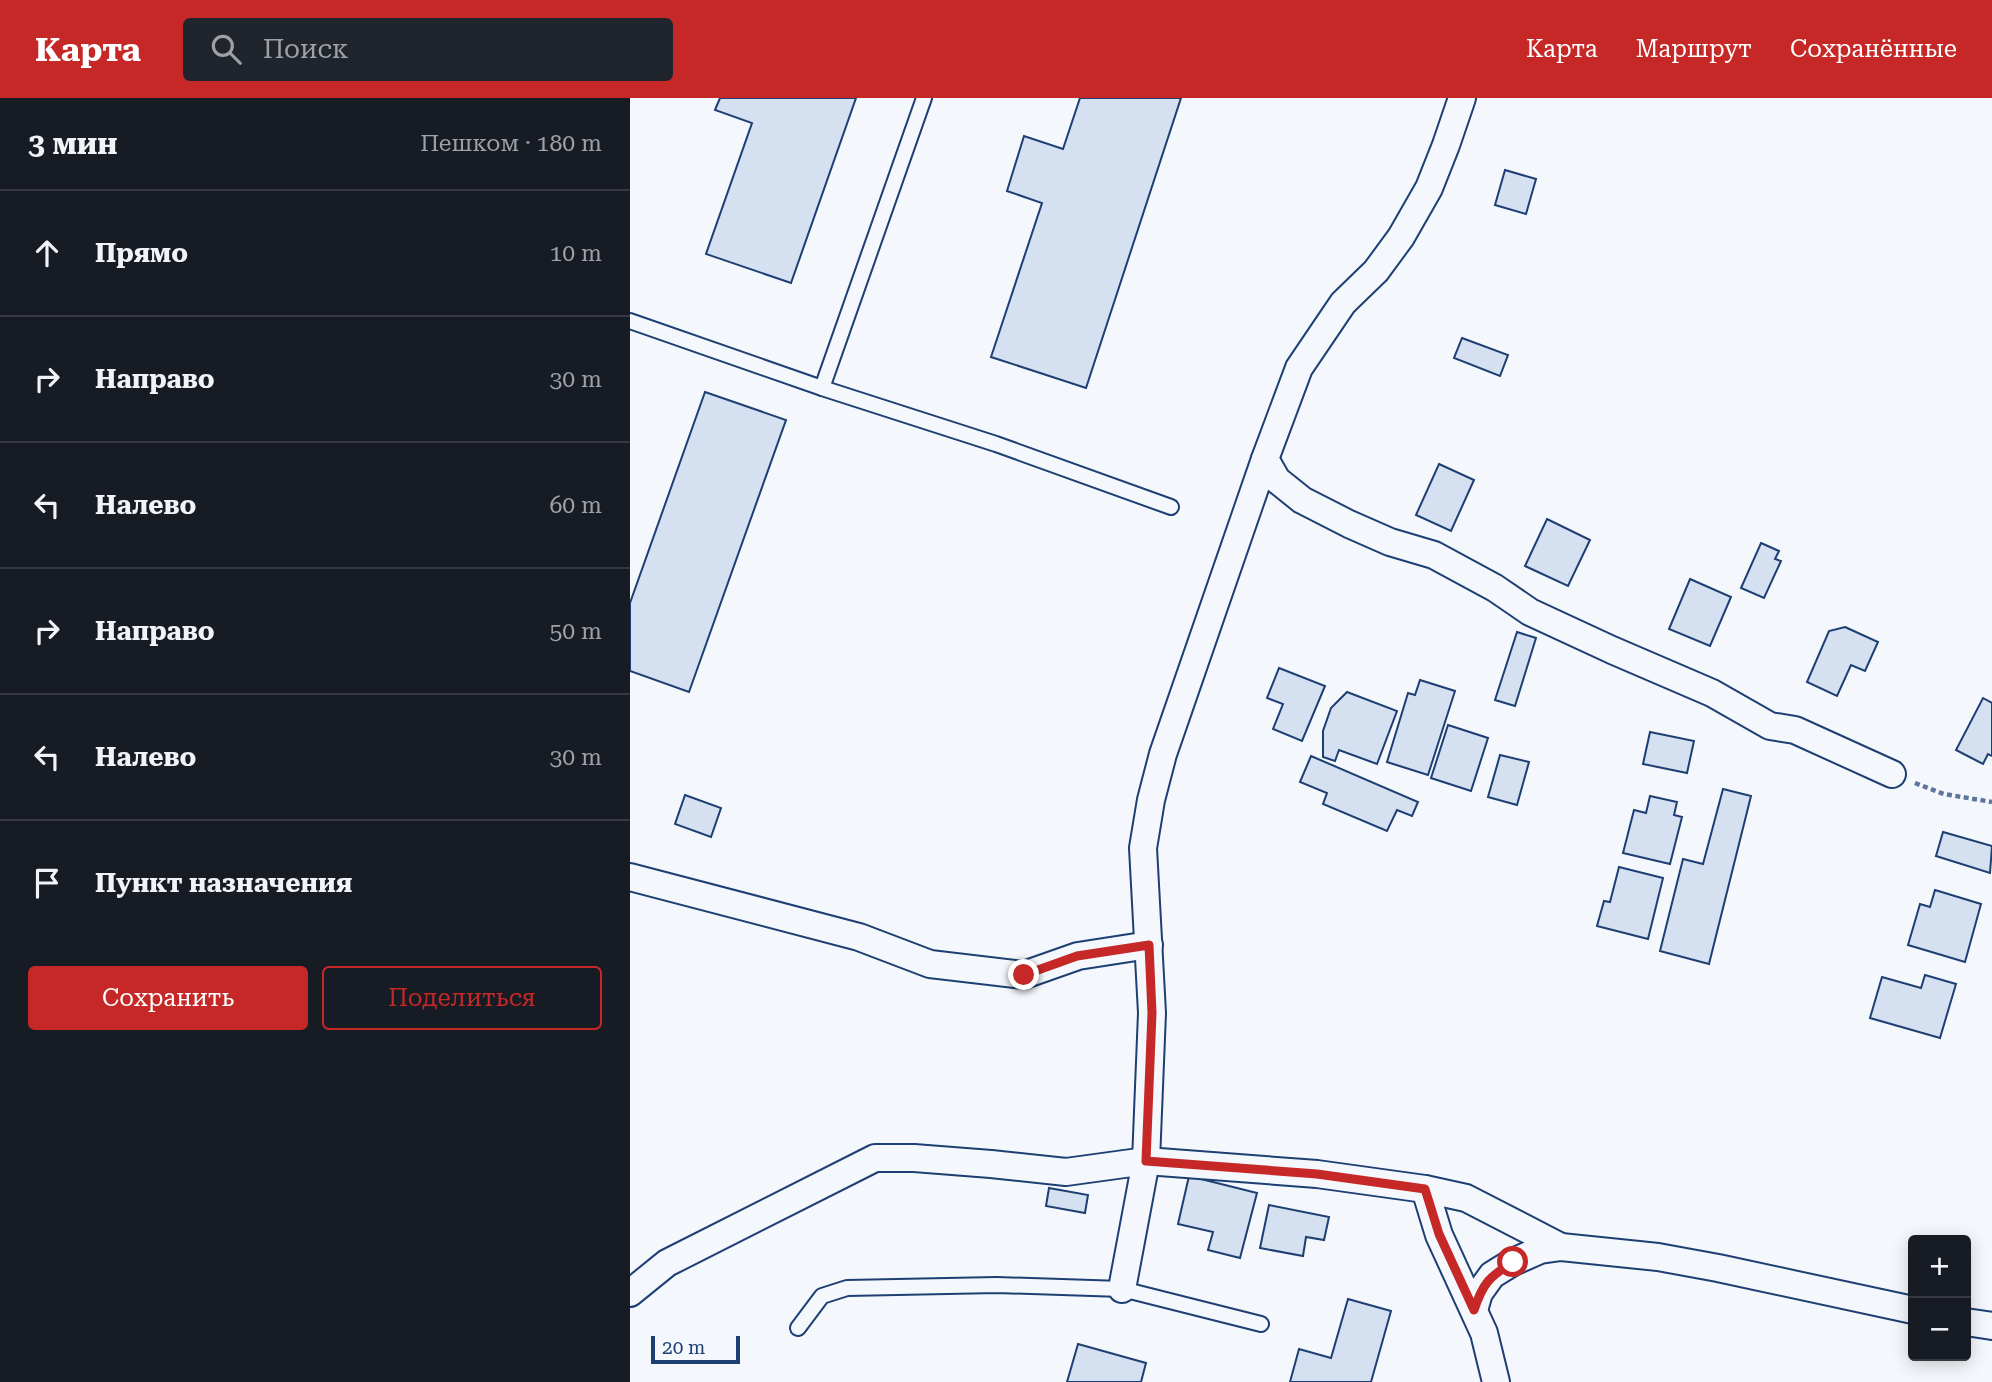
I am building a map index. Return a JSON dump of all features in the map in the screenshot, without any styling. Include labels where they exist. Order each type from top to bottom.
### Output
[{"type":"street","points":[[1122,1289],[1146,1161],[1152,1013],[1143,848],[1151,800],[1163,754],[1299,368],[1343,303],[1376,271],[1401,237],[1429,188],[1462,98]]},
{"type":"street","points":[[1265,459],[1278,480],[1302,500],[1349,524],[1390,542],[1434,555],[1495,588],[1530,612],[1712,693],[1770,726],[1795,730],[1892,774]]},
{"type":"street","points":[[630,877],[859,937],[930,964],[1024,975],[1077,956],[1149,945]]},
{"type":"street","points":[[630,1293],[667,1263],[875,1158],[914,1158],[1066,1172],[1146,1161],[1317,1174],[1425,1189],[1466,1198],[1561,1247]]},
{"type":"street","points":[[1425,1189],[1439,1234],[1483,1333],[1496,1382]]},
{"type":"street","points":[[1474,1310],[1479,1293],[1492,1275],[1540,1250],[1561,1247],[1658,1257],[1908,1309]]},
{"type":"street","points":[[1971,1323],[1992,1326]]},
{"type":"lane","points":[[822,388],[924,98]]},
{"type":"lane","points":[[630,321],[822,388],[996,444],[1171,507]]},
{"type":"lane","points":[[798,1328],[822,1296],[847,1289],[997,1285],[1122,1289],[1261,1324]]},
{"type":"path","points":[[1892,774],[1944,794],[1992,802]]},
{"type":"building","points":[[720,98],[856,98],[791,283],[706,254],[752,123],[715,110]]},
{"type":"building","points":[[1080,98],[1181,98],[1086,388],[991,357],[1042,203],[1007,191],[1024,136],[1063,149]]},
{"type":"building","points":[[1505,170],[1536,179],[1526,214],[1495,205]]},
{"type":"building","points":[[1462,338],[1508,355],[1500,376],[1454,358]]},
{"type":"building","points":[[705,392],[786,420],[689,692],[630,671],[630,603]]},
{"type":"building","points":[[1439,464],[1474,480],[1451,531],[1416,515]]},
{"type":"building","points":[[1547,519],[1590,540],[1568,586],[1525,566]]},
{"type":"building","points":[[1761,543],[1779,551],[1775,559],[1781,561],[1764,598],[1741,588]]},
{"type":"building","points":[[1690,579],[1731,597],[1710,646],[1669,629]]},
{"type":"building","points":[[1845,627],[1878,642],[1865,671],[1851,665],[1837,696],[1807,682],[1829,631]]},
{"type":"building","points":[[1517,632],[1536,638],[1515,706],[1495,700]]},
{"type":"building","points":[[1279,668],[1325,686],[1302,741],[1273,729],[1283,704],[1267,698]]},
{"type":"building","points":[[1420,680],[1455,691],[1428,775],[1387,762],[1408,693],[1415,695]]},
{"type":"building","points":[[1347,692],[1397,711],[1377,764],[1339,750],[1335,761],[1323,757],[1323,731],[1331,708]]},
{"type":"building","points":[[1983,698],[1992,703],[1992,756],[1988,754],[1983,764],[1956,750]]},
{"type":"building","points":[[1448,725],[1488,738],[1471,791],[1431,778]]},
{"type":"building","points":[[1650,732],[1694,741],[1687,773],[1643,764]]},
{"type":"building","points":[[1500,755],[1529,762],[1517,805],[1488,797]]},
{"type":"building","points":[[1311,756],[1418,802],[1412,816],[1397,810],[1387,831],[1323,804],[1327,793],[1300,782]]},
{"type":"building","points":[[1723,789],[1751,796],[1709,964],[1660,951],[1683,859],[1703,864]]},
{"type":"building","points":[[685,795],[721,808],[711,837],[675,824]]},
{"type":"building","points":[[1650,796],[1677,802],[1674,815],[1682,817],[1670,864],[1623,853],[1634,810],[1646,813]]},
{"type":"building","points":[[1943,832],[1992,846],[1990,873],[1936,856]]},
{"type":"building","points":[[1619,867],[1663,878],[1648,939],[1597,926],[1604,901],[1610,902]]},
{"type":"building","points":[[1935,890],[1981,904],[1965,962],[1908,945],[1920,904],[1930,907]]},
{"type":"building","points":[[1925,975],[1956,984],[1940,1038],[1870,1018],[1882,977],[1921,988]]},
{"type":"building","points":[[1189,1176],[1257,1193],[1240,1258],[1208,1250],[1213,1232],[1178,1224]]},
{"type":"building","points":[[1049,1188],[1088,1195],[1085,1213],[1046,1206]]},
{"type":"building","points":[[1269,1205],[1329,1217],[1324,1240],[1306,1237],[1303,1256],[1260,1248]]},
{"type":"building","points":[[1348,1299],[1391,1311],[1371,1382],[1290,1382],[1299,1349],[1331,1358]]},
{"type":"building","points":[[1078,1344],[1146,1363],[1141,1382],[1067,1382]]},
{"type":"route","points":[[1024,975],[1077,956],[1149,945],[1152,1013],[1146,1161],[1317,1174],[1425,1189],[1439,1234],[1474,1310],[1479,1293],[1492,1275],[1513,1262]]}]
